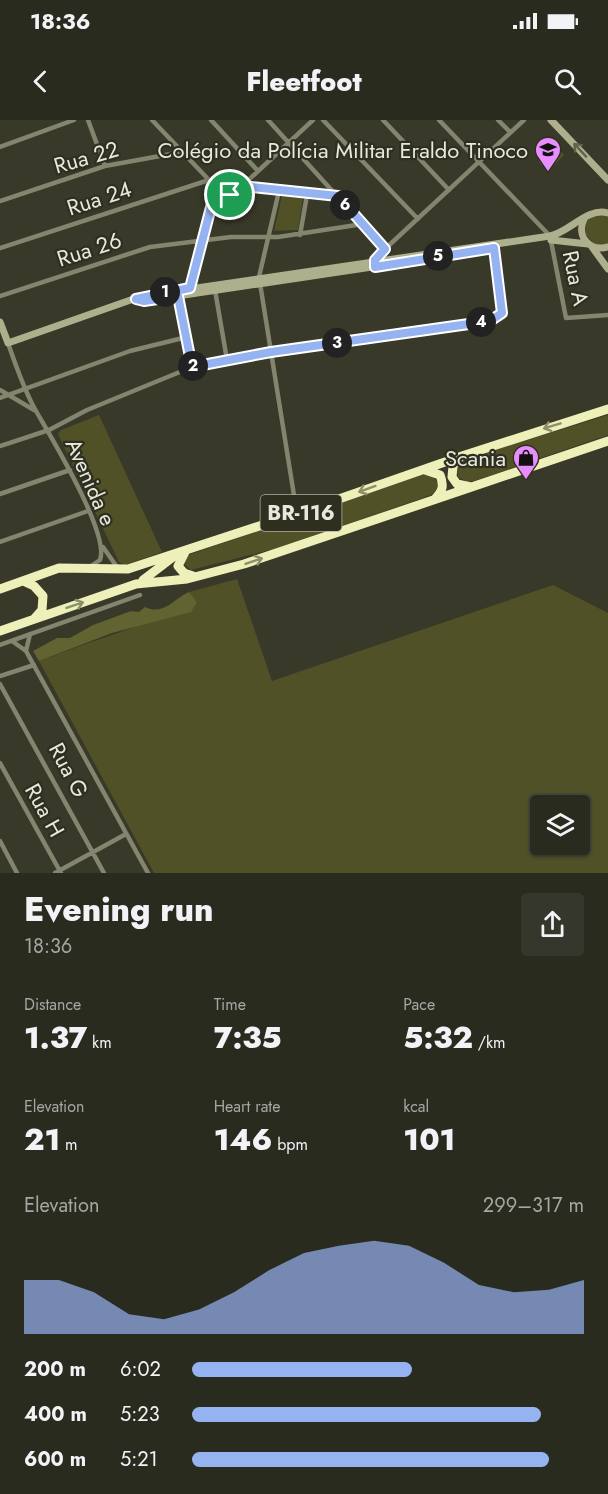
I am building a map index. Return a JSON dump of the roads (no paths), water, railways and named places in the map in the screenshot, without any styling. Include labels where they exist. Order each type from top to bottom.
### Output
[{"type":"highway","name":"BR-116","points":[[0,631],[136,584],[155,574],[179,552],[297,514],[465,454],[608,410]]},
{"type":"highway","name":"BR-116","points":[[136,584],[197,576],[244,564],[608,441]]},
{"type":"highway","points":[[465,454],[453,466],[452,477],[457,484],[477,486]]},
{"type":"highway","points":[[422,469],[435,472],[442,481],[442,491],[434,501]]},
{"type":"highway","points":[[189,549],[179,560],[178,566],[186,574],[197,576]]},
{"type":"highway","points":[[0,590],[59,568],[122,570],[179,552]]},
{"type":"highway","points":[[23,581],[34,586],[43,596],[42,610],[33,620]]},
{"type":"street","points":[[0,147],[74,120]]},
{"type":"street","points":[[88,120],[105,166]]},
{"type":"street","points":[[152,120],[216,188],[230,195],[313,120]]},
{"type":"street","points":[[211,120],[258,171]]},
{"type":"street","points":[[268,120],[385,249]]},
{"type":"street","points":[[323,120],[418,219]]},
{"type":"street","points":[[382,120],[449,190]]},
{"type":"street","points":[[440,120],[550,238]]},
{"type":"street","points":[[498,120],[510,132]]},
{"type":"street","points":[[374,264],[385,249],[524,120]]},
{"type":"street","points":[[551,120],[608,180]]},
{"type":"street","name":"Rua 22","points":[[0,201],[105,166],[182,152]]},
{"type":"street","name":"Rua 24","points":[[0,248],[209,180]]},
{"type":"street","points":[[242,186],[307,195],[338,196]]},
{"type":"street","points":[[190,288],[216,188]]},
{"type":"street","points":[[279,191],[259,280],[297,514]]},
{"type":"street","points":[[300,235],[307,195]]},
{"type":"street","points":[[8,343],[136,299],[190,288],[494,248],[550,238],[597,212],[608,213]]},
{"type":"street","points":[[584,219],[581,232],[608,269]]},
{"type":"street","name":"Rua 26","points":[[0,296],[126,254],[189,241],[300,235],[363,224]]},
{"type":"street","points":[[374,264],[550,238],[608,247]]},
{"type":"street","name":"Rua A","points":[[550,238],[564,315],[571,319],[608,315]]},
{"type":"street","points":[[0,446],[49,430],[87,410],[192,367],[271,352],[490,321],[502,313],[494,248]]},
{"type":"street","points":[[136,299],[144,301],[178,296],[259,280]]},
{"type":"street","points":[[215,290],[227,360]]},
{"type":"street","points":[[178,296],[192,367]]},
{"type":"street","points":[[0,322],[26,390],[49,430]]},
{"type":"street","points":[[0,398],[130,351],[187,337]]},
{"type":"street","points":[[0,390],[37,412]]},
{"type":"street","name":"Avenida e","points":[[49,430],[70,470],[102,546],[102,556],[96,565],[79,567]]},
{"type":"street","points":[[0,494],[70,470]]},
{"type":"street","points":[[0,542],[88,511]]},
{"type":"street","points":[[102,546],[111,562],[122,570]]},
{"type":"street","points":[[0,645],[140,595]]},
{"type":"street","points":[[26,651],[30,634]]},
{"type":"street","points":[[12,641],[26,651],[148,873]]},
{"type":"street","points":[[0,676],[34,665]]},
{"type":"street","name":"Rua G","points":[[0,684],[104,873]]},
{"type":"street","name":"Rua H","points":[[0,763],[58,872]]},
{"type":"street","points":[[58,872],[126,834]]},
{"type":"street","points":[[0,841],[17,873]]},
{"type":"place","name":"Colégio da Polícia Militar Eraldo Tinoco","points":[[548,173]]},
{"type":"place","name":"Scania","points":[[526,481]]}]
